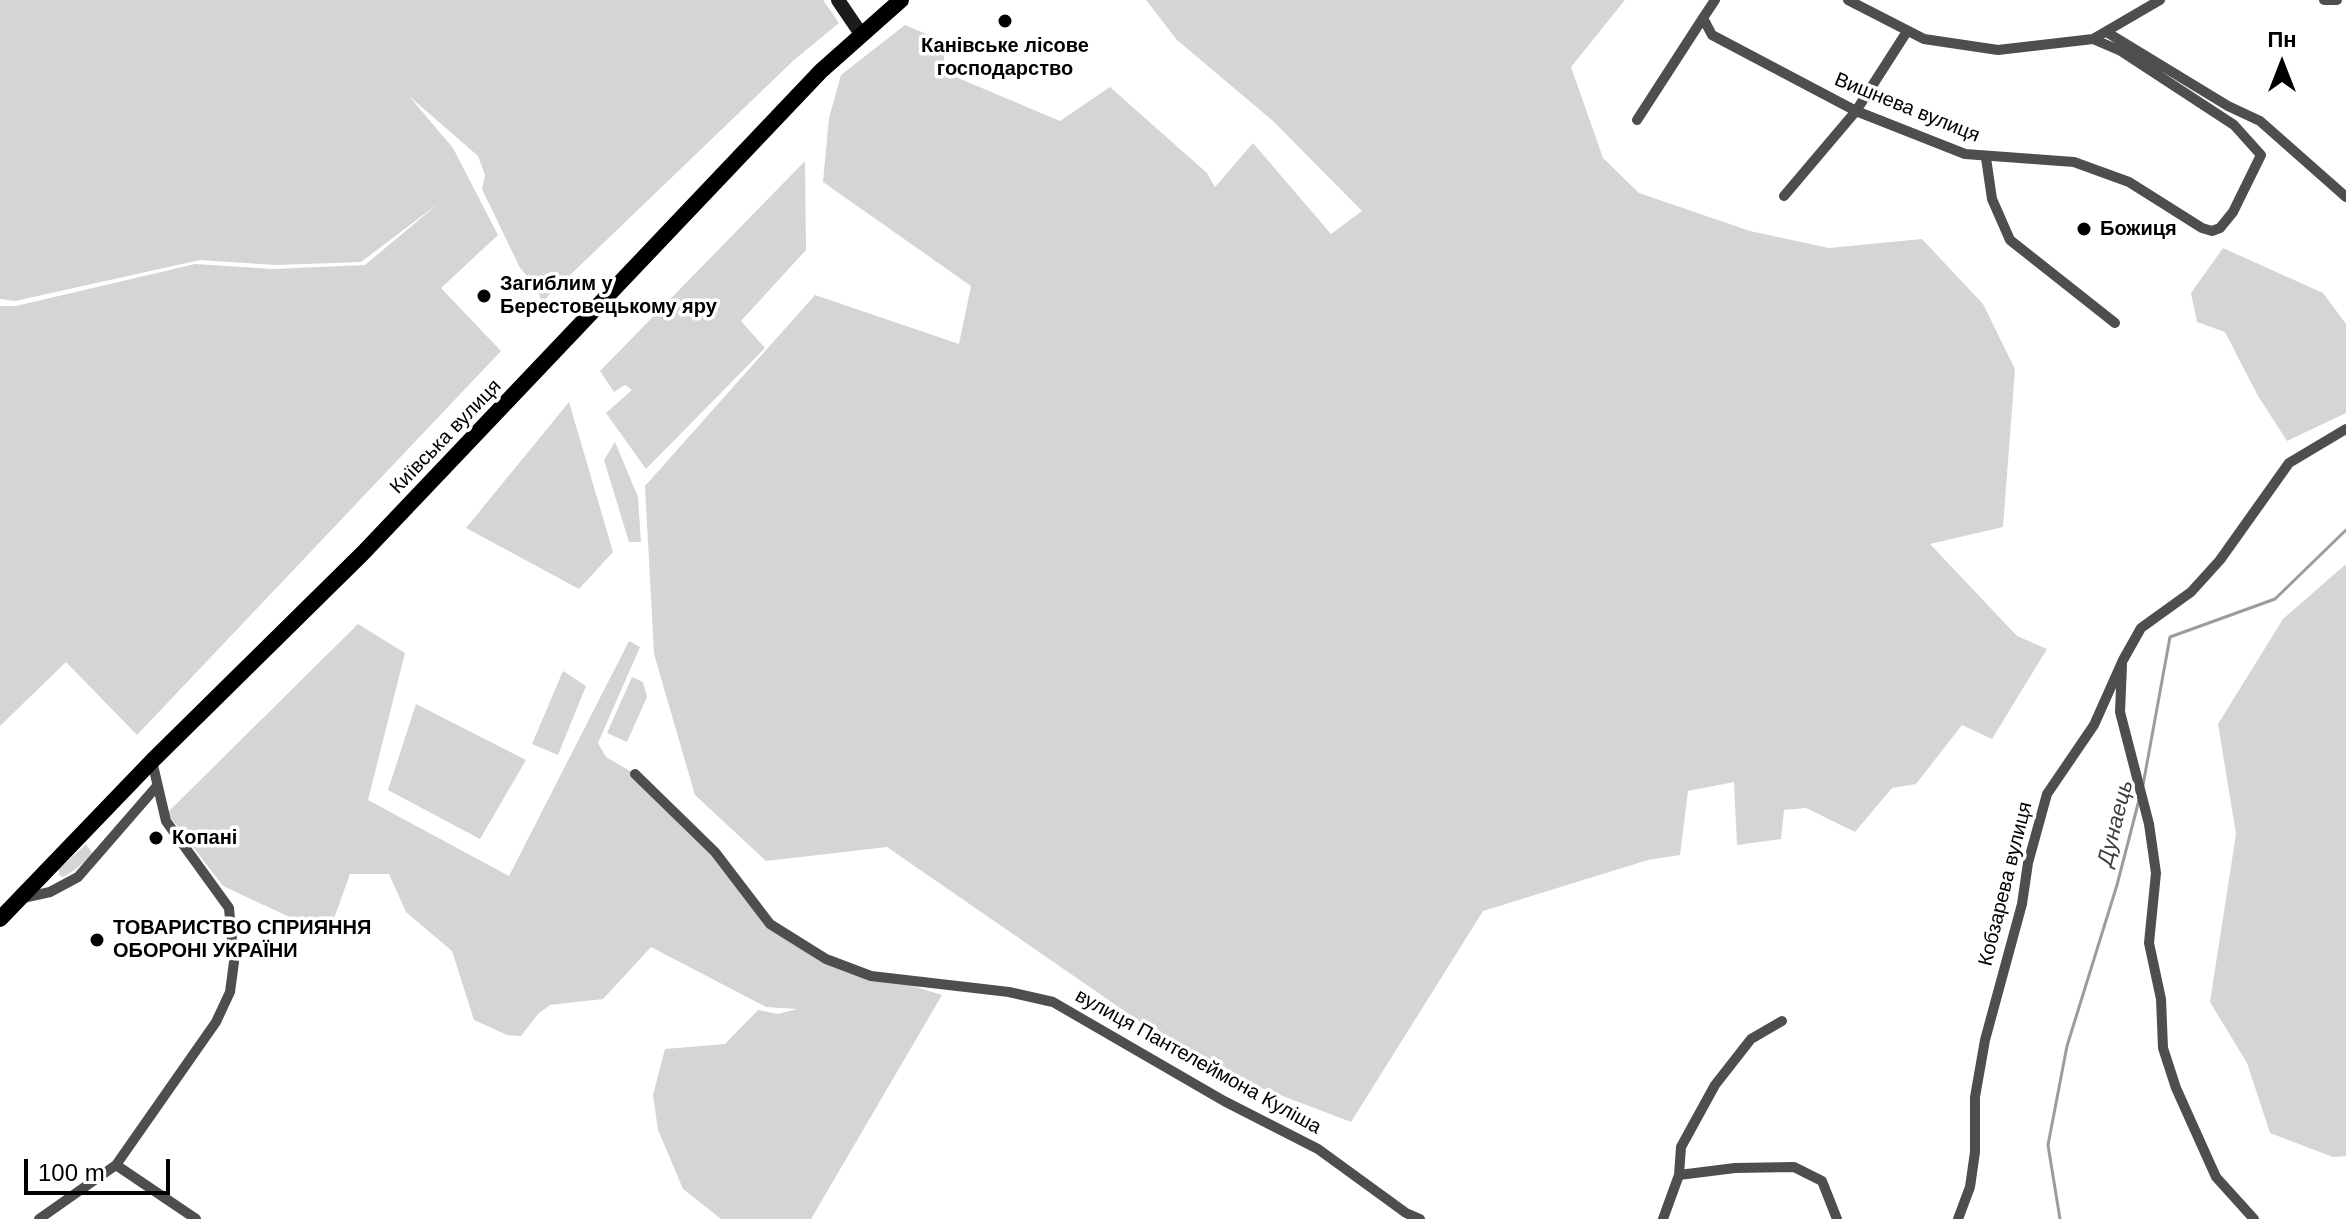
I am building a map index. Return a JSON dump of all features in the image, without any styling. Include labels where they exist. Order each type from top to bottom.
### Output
[{"type":"main road","name":"Київська вулиця","points":[[0,919],[152,761],[363,553],[821,71],[901,0]]},
{"type":"street","points":[[838,0],[861,34]]},
{"type":"street","points":[[1637,120],[1715,0]]},
{"type":"street","points":[[1848,0],[1906,33],[1998,50],[2093,39],[2160,0]]},
{"type":"street","points":[[2324,0],[2337,0]]},
{"type":"street","name":"Вишнева вулиця","points":[[1703,18],[1712,35],[1856,111],[1965,154],[1986,158],[2006,155],[2074,162],[2129,182],[2212,231],[2220,228],[2233,212],[2261,155],[2234,125],[2121,51],[2093,39]]},
{"type":"street","points":[[1784,196],[1856,111],[1906,33]]},
{"type":"street","points":[[2108,33],[2228,106],[2260,121],[2346,197]]},
{"type":"street","points":[[2228,106],[2234,125]]},
{"type":"street","points":[[1986,158],[1992,199],[2010,240],[2115,323]]},
{"type":"street","name":"Кобзарева вулиця","points":[[1958,1219],[1970,1187],[1975,1152],[1975,1097],[1985,1040],[2022,904],[2028,863],[2047,794],[2094,725],[2141,628],[2191,592],[2220,560],[2289,463],[2346,429]]},
{"type":"street","points":[[2123,660],[2120,712],[2149,824],[2156,873],[2149,943],[2161,999],[2163,1048],[2176,1088],[2211,1166],[2254,1219]]},
{"type":"street","points":[[39,1219],[116,1165],[216,1022],[230,992],[234,962],[229,908],[166,821],[152,761]]},
{"type":"street","name":"вулиця Пантелеймона Куліша","points":[[635,774],[715,852],[770,924],[826,959],[871,976],[911,984],[1009,992],[1053,1002],[1224,1101],[1318,1149],[1406,1213],[1420,1219]]},
{"type":"street","points":[[17,899],[50,892],[78,877],[157,786]]},
{"type":"street","points":[[1663,1219],[1679,1175],[1681,1147],[1715,1085],[1751,1039],[1782,1021]]},
{"type":"street","points":[[116,1165],[196,1219]]},
{"type":"street","points":[[1679,1175],[1735,1168],[1794,1167],[1822,1181],[1837,1219]]},
{"type":"shaded area","points":[[0,0],[823,0],[839,23],[794,60],[542,302],[536,286],[520,268],[482,189],[485,175],[478,156],[409,96],[453,148],[498,235],[441,288],[501,351],[137,735],[66,662],[0,726],[0,306],[16,306],[195,264],[273,269],[365,265],[439,203],[361,262],[276,265],[200,260],[15,301],[0,299]]},
{"type":"shaded area","points":[[1146,0],[1625,0],[1571,67],[1603,158],[1639,193],[1750,231],[1829,248],[1922,239],[1983,304],[2015,369],[2003,527],[1930,544],[2017,636],[2047,649],[1992,739],[1962,725],[1916,784],[1892,788],[1855,832],[1806,808],[1784,810],[1781,839],[1737,845],[1734,782],[1688,791],[1680,855],[1648,860],[1483,911],[1351,1122],[1204,1066],[887,847],[766,861],[695,795],[654,654],[645,486],[815,295],[959,344],[971,286],[823,182],[829,118],[841,75],[905,25],[944,42],[944,72],[1060,121],[1110,87],[1207,173],[1215,187],[1253,143],[1331,234],[1362,211],[1273,121],[1177,40]]},
{"type":"shaded area","points":[[805,161],[806,250],[741,321],[765,348],[646,469],[606,413],[632,390],[625,385],[614,392],[600,371]]},
{"type":"shaded area","points":[[2223,248],[2323,293],[2346,324],[2346,413],[2287,441],[2258,396],[2225,332],[2197,322],[2191,293]]},
{"type":"shaded area","points":[[569,402],[613,552],[579,589],[466,528]]},
{"type":"shaded area","points":[[615,442],[638,497],[641,542],[629,542],[604,460]]},
{"type":"shaded area","points":[[2346,564],[2346,1156],[2333,1157],[2270,1133],[2247,1063],[2210,1002],[2236,834],[2218,724],[2283,619]]},
{"type":"shaded area","points":[[358,624],[405,653],[368,800],[509,876],[629,641],[640,647],[598,743],[606,757],[635,774],[683,819],[770,924],[826,959],[942,995],[811,1219],[721,1219],[683,1189],[658,1130],[653,1095],[665,1049],[725,1044],[758,1010],[778,1014],[797,1009],[766,1007],[651,947],[603,999],[550,1005],[538,1014],[521,1036],[507,1035],[474,1020],[452,951],[406,912],[389,874],[350,874],[328,935],[223,886],[167,813]]},
{"type":"shaded area","points":[[563,671],[586,686],[558,755],[532,744]]},
{"type":"shaded area","points":[[632,677],[643,682],[647,697],[627,742],[607,733]]},
{"type":"shaded area","points":[[416,704],[526,760],[480,839],[388,790]]},
{"type":"shaded area","points":[[86,844],[93,854],[76,869],[63,877],[59,875],[59,869]]},
{"type":"waterway","name":"Дунаець","points":[[2143,785],[2170,637],[2275,599],[2346,530]]},
{"type":"waterway","name":"Дунаець","points":[[2060,1219],[2048,1145],[2067,1046],[2117,885],[2139,800]]},
{"type":"place","name":"Канівське лісове господарство","points":[[1005,21]]},
{"type":"place","name":"Божиця","points":[[2084,229]]},
{"type":"place","name":"Загиблим у Берестовецькому яру","points":[[484,296]]},
{"type":"place","name":"Копані","points":[[156,838]]},
{"type":"place","name":"ТОВАРИСТВО СПРИЯННЯ ОБОРОНІ УКРАЇНИ","points":[[97,940]]}]
